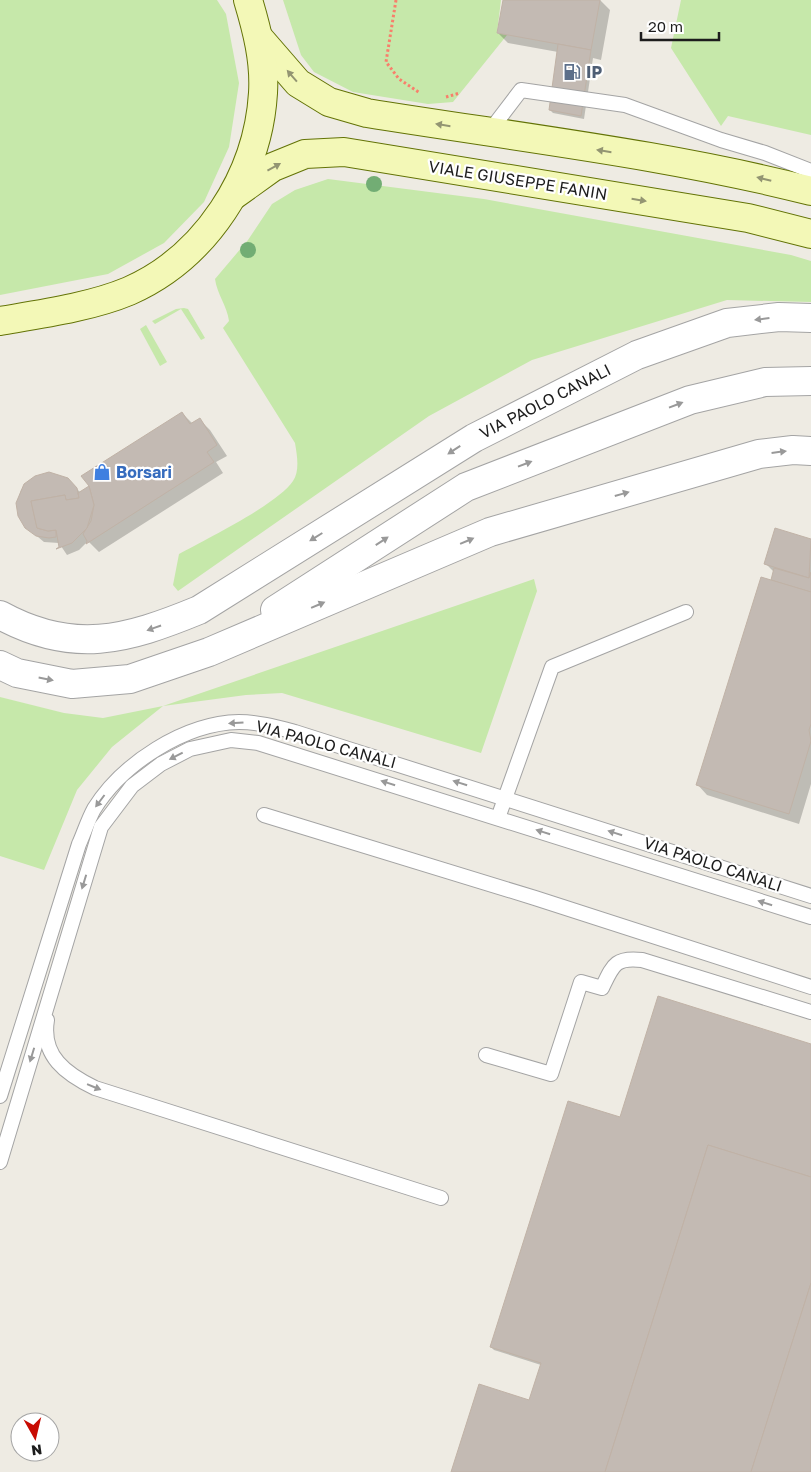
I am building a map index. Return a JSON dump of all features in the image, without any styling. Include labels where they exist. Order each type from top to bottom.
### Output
[{"type":"main road","points":[[13,319],[104,299],[130,290],[162,272],[188,252],[234,195],[258,134],[263,92],[259,38],[248,0]]},
{"type":"main road","points":[[259,38],[298,83],[330,102],[367,113],[747,175],[811,191]]},
{"type":"main road","name":"VIALE GIUSEPPE FANIN","points":[[234,195],[273,167],[297,157],[305,154],[344,152],[748,218],[811,234]]},
{"type":"street","name":"VIA PAOLO CANALI","points":[[0,614],[21,626],[44,635],[71,640],[112,638],[165,624],[199,610],[474,438],[637,355],[727,323],[779,317],[811,318]]},
{"type":"street","points":[[0,336],[13,319]]},
{"type":"street","points":[[209,652],[466,487],[690,400],[766,382],[811,381]]},
{"type":"street","points":[[0,665],[18,673],[72,684],[130,680],[209,652],[490,532],[759,454],[793,450],[811,451]]},
{"type":"lane","points":[[489,132],[521,90],[542,92],[625,104],[721,140],[765,152],[811,171]]},
{"type":"lane","points":[[498,818],[552,667],[686,612]]},
{"type":"lane","name":"VIA PAOLO CANALI","points":[[0,1096],[79,844],[94,810],[116,780],[139,760],[178,737],[208,727],[238,722],[265,724],[372,755],[811,896]]},
{"type":"lane","points":[[0,1162],[101,827],[132,786],[161,764],[190,749],[231,740],[258,743],[811,917]]},
{"type":"lane","points":[[264,815],[535,898],[811,987]]},
{"type":"lane","points":[[486,1055],[551,1074],[580,982],[602,988],[613,966],[625,958],[642,960],[811,1012]]},
{"type":"lane","points":[[51,992],[46,1028],[49,1051],[58,1064],[73,1077],[95,1088],[441,1198]]},
{"type":"path","points":[[396,0],[386,62],[399,79],[427,97]]},
{"type":"path","points":[[442,98],[460,93]]},
{"type":"green space","points":[[0,0],[217,0],[226,14],[239,83],[229,147],[204,202],[164,243],[108,274],[0,295]]},
{"type":"green space","points":[[283,0],[501,0],[497,33],[507,35],[453,102],[428,104],[353,92],[314,72],[301,55]]},
{"type":"green space","points":[[681,0],[811,0],[811,135],[728,116],[721,126],[671,48]]},
{"type":"green space","points":[[328,179],[484,199],[791,255],[811,261],[811,302],[727,300],[532,360],[429,416],[178,591],[173,585],[179,554],[273,500],[293,481],[297,468],[295,443],[223,328],[229,321],[215,279],[248,240],[272,204],[295,190]]},
{"type":"green space","points":[[184,308],[188,309],[205,338],[201,340],[181,309],[155,324],[152,321],[176,309]]},
{"type":"green space","points":[[146,325],[167,362],[160,366],[140,329]]},
{"type":"green space","points":[[534,579],[537,591],[481,753],[282,693],[246,695],[163,706]]},
{"type":"green space","points":[[0,697],[64,713],[103,718],[163,706],[112,747],[77,790],[44,870],[0,856]]},
{"type":"building","points":[[503,0],[600,0],[591,50],[497,33]]},
{"type":"building","points":[[558,44],[591,50],[581,116],[549,110]]},
{"type":"building","points":[[182,412],[190,424],[200,418],[217,445],[207,452],[214,462],[86,544],[87,541],[83,534],[91,521],[94,505],[89,486],[81,476]]},
{"type":"building","points":[[49,472],[68,478],[77,488],[79,498],[66,500],[65,495],[31,501],[37,528],[48,531],[56,530],[56,537],[49,538],[36,536],[25,528],[18,516],[16,503],[24,484],[35,476]]},
{"type":"building","points":[[89,486],[94,505],[87,528],[72,543],[56,549],[59,547],[56,530],[48,531],[37,528],[31,501],[65,495],[66,500],[79,498],[78,493]]},
{"type":"building","points":[[775,528],[811,539],[809,578],[764,564]]},
{"type":"building","points":[[774,568],[809,578],[811,572],[811,592],[771,580]]},
{"type":"building","points":[[761,577],[811,592],[811,724],[809,730],[811,741],[789,814],[696,785]]},
{"type":"building","points":[[658,996],[811,1044],[811,1177],[708,1145],[605,1472],[451,1472],[479,1384],[529,1400],[541,1363],[490,1347],[568,1101],[620,1117]]},
{"type":"building","points":[[708,1145],[811,1177],[811,1283],[751,1472],[605,1472]]},
{"type":"building","points":[[811,1283],[811,1472],[751,1472]]},
{"type":"place","name":"IP","points":[[572,72]]},
{"type":"place","name":"Borsari","points":[[102,472]]}]
